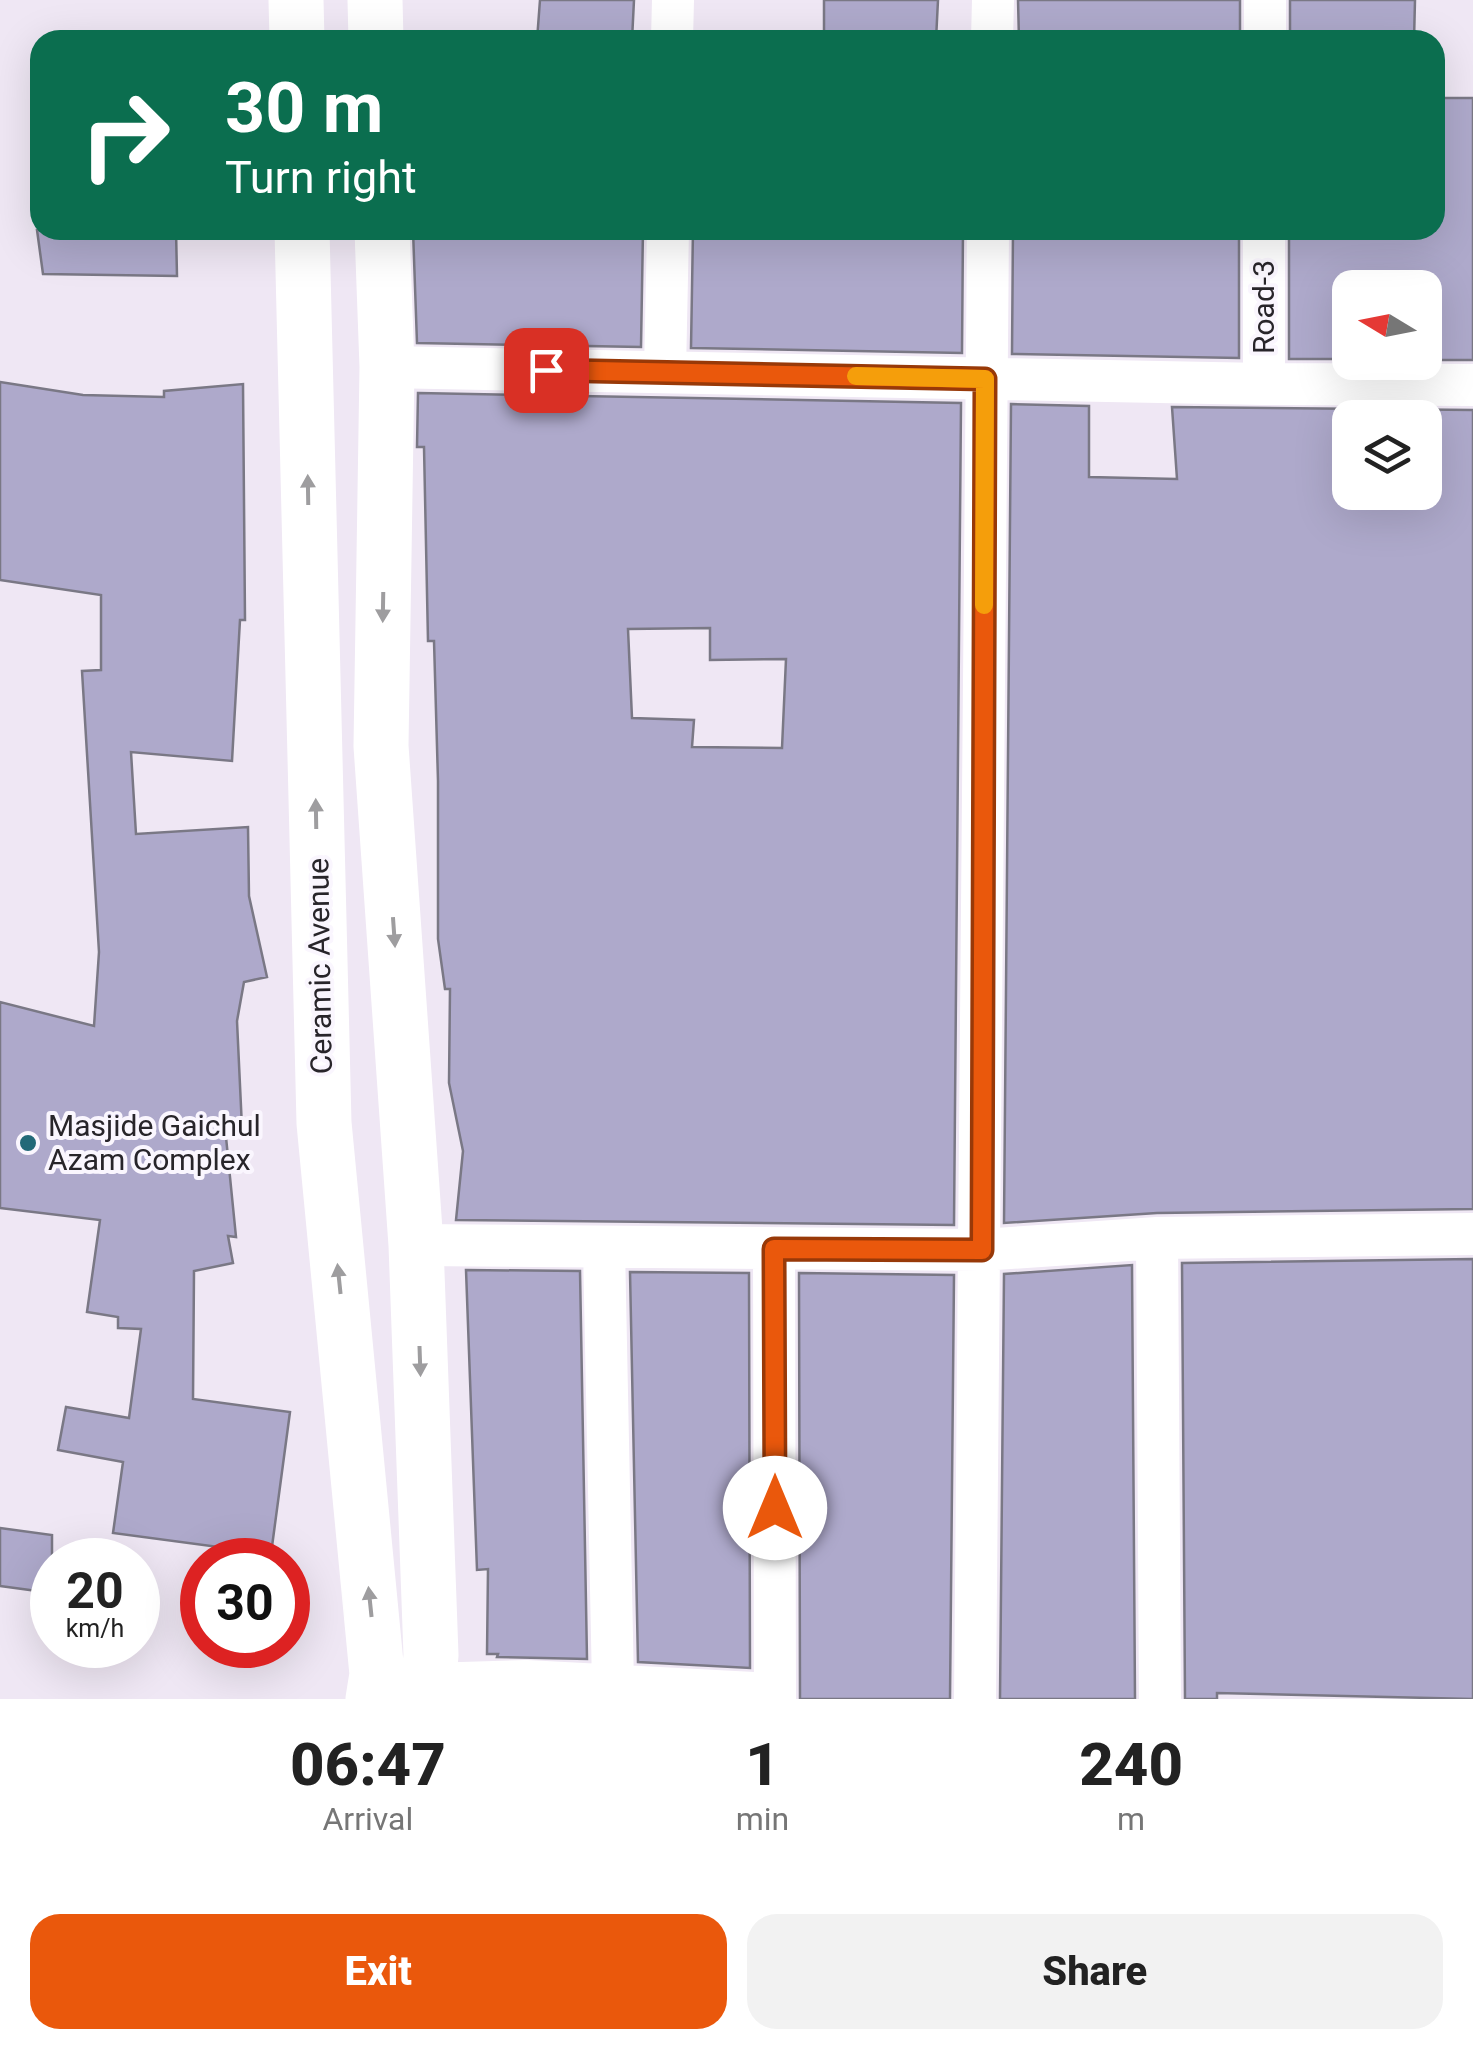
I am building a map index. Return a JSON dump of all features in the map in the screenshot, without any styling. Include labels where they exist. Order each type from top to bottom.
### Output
[{"type":"main road","points":[[296,0],[297,30]]},
{"type":"main road","points":[[375,0],[376,30]]},
{"type":"main road","name":"Ceramic Avenue","points":[[302,240],[324,1123],[377,1674],[374,1699]]},
{"type":"main road","points":[[382,240],[387,366],[381,746],[416,1245],[430,1636],[428,1692]]},
{"type":"street","points":[[672,30],[673,0]]},
{"type":"street","points":[[992,30],[993,0]]},
{"type":"street","points":[[1265,0],[1265,30]]},
{"type":"street","points":[[665,372],[668,240]]},
{"type":"street","points":[[975,1699],[982,1250],[988,240]]},
{"type":"street","name":"Road-3","points":[[1264,240],[1264,384]]},
{"type":"street","points":[[387,366],[1473,385]]},
{"type":"street","points":[[416,1245],[982,1250],[1157,1238],[1473,1234]]},
{"type":"street","points":[[1157,1238],[1160,1699]]},
{"type":"street","points":[[604,1247],[612,1692]]},
{"type":"street","points":[[428,1692],[526,1682],[612,1692],[775,1696],[774,1249]]},
{"type":"building","points":[[540,0],[634,0],[632,30],[538,30]]},
{"type":"building","points":[[824,0],[938,0],[936,30],[824,30]]},
{"type":"building","points":[[1018,0],[1240,0],[1240,30],[1019,30]]},
{"type":"building","points":[[1290,0],[1415,0],[1414,30],[1290,30]]},
{"type":"building","points":[[1445,98],[1473,98],[1473,360],[1442,360],[1442,270],[1332,270],[1332,359],[1289,359],[1289,240],[1445,240]]},
{"type":"building","points":[[38,240],[176,240],[177,276],[43,274]]},
{"type":"building","points":[[413,240],[643,240],[641,347],[417,343]]},
{"type":"building","points":[[693,240],[963,240],[962,353],[691,348]]},
{"type":"building","points":[[1013,240],[1239,240],[1239,358],[1012,354]]},
{"type":"building","points":[[0,382],[83,395],[164,397],[164,391],[243,384],[245,620],[240,620],[232,761],[131,752],[136,834],[248,827],[249,896],[267,977],[244,982],[237,1021],[242,1128],[225,1127],[236,1237],[228,1236],[233,1263],[194,1271],[193,1399],[290,1412],[273,1538],[180,1538],[180,1542],[113,1533],[123,1462],[58,1450],[66,1407],[129,1418],[141,1329],[118,1328],[118,1317],[87,1312],[100,1220],[0,1208],[0,1002],[94,1026],[99,952],[82,671],[101,670],[101,595],[0,580]]},
{"type":"building","points":[[418,393],[961,403],[954,1225],[456,1220],[463,1151],[449,1083],[450,989],[445,989],[438,939],[434,641],[428,641],[424,447],[417,447]],"holes":[[[710,628],[710,660],[786,659],[782,748],[692,747],[694,720],[632,718],[628,629]]]},
{"type":"building","points":[[1011,404],[1089,406],[1089,477],[1177,479],[1172,407],[1332,409],[1332,510],[1442,510],[1442,410],[1473,410],[1473,1209],[1157,1213],[1004,1223]]},
{"type":"building","points":[[1473,1259],[1473,1699],[1217,1693],[1217,1699],[1185,1699],[1182,1263]]},
{"type":"building","points":[[1132,1265],[1135,1699],[1000,1699],[1004,1274]]},
{"type":"building","points":[[466,1270],[580,1271],[587,1659],[487,1654],[488,1569],[477,1570]]},
{"type":"building","points":[[630,1272],[749,1273],[750,1668],[638,1662]]},
{"type":"building","points":[[799,1273],[954,1275],[950,1699],[800,1699]]},
{"type":"building","points":[[0,1528],[52,1535],[30,1538],[30,1590],[0,1586]]},
{"type":"slow traffic","points":[[856,376],[985,379],[984,605]]},
{"type":"place","name":"Masjide Gaichul Azam Complex","points":[[28,1143]]},
{"type":"route","points":[[546,370],[985,379],[982,1250],[774,1249],[775,1508]]}]
